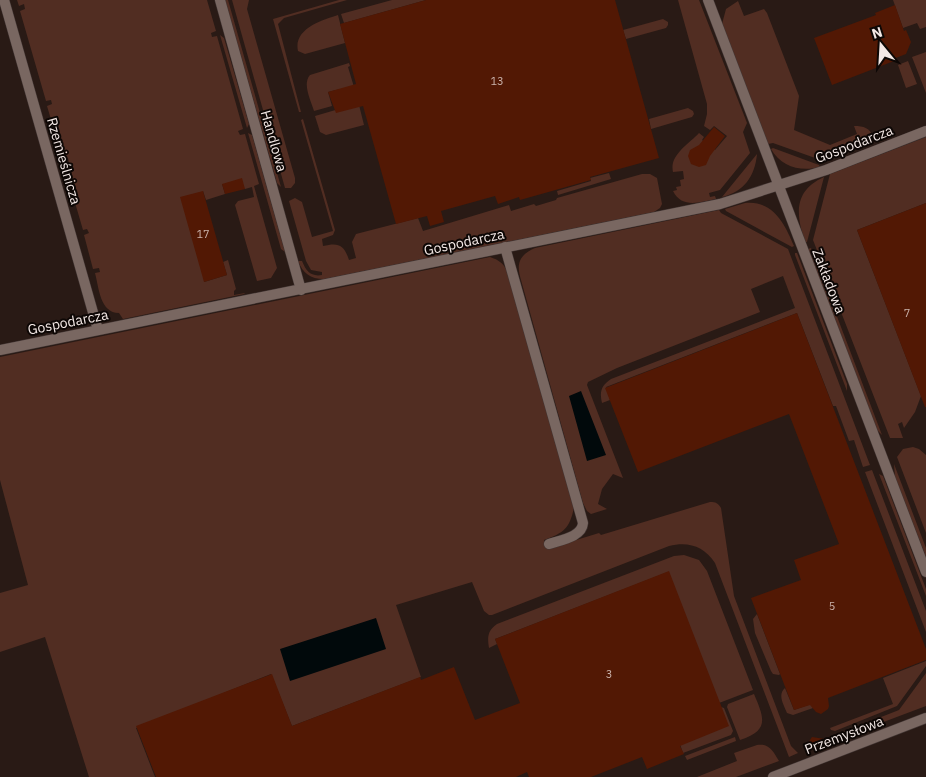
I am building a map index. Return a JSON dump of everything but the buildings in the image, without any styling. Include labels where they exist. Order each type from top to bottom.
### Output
[{"type":"street","name":"Rzemieślnicza","points":[[4,0],[98,330]]},
{"type":"street","name":"Handlowa","points":[[220,0],[301,290]]},
{"type":"street","name":"Zakładowa","points":[[708,0],[926,572]]},
{"type":"street","name":"Gospodarcza","points":[[0,350],[720,204],[778,186],[926,131]]},
{"type":"street","points":[[505,247],[583,523],[578,534],[550,544]]},
{"type":"street","name":"Przemysłowa","points":[[773,777],[926,718]]},
{"type":"shaded area","points":[[17,0],[207,0],[216,31],[211,33],[212,37],[217,36],[243,129],[238,131],[240,135],[245,134],[259,184],[254,186],[277,268],[271,278],[257,281],[235,205],[238,201],[254,197],[252,187],[245,189],[222,184],[225,194],[206,200],[203,191],[204,282],[227,275],[223,262],[228,260],[236,289],[234,295],[245,293],[123,319],[119,313],[108,309],[101,299],[99,292],[95,273],[100,272],[99,268],[93,269],[84,235],[89,233],[87,229],[83,230],[64,165],[69,163],[68,158],[63,160],[47,106],[52,104],[51,100],[46,101],[20,11],[25,9],[24,4],[19,6]]},
{"type":"shaded area","points":[[225,0],[228,0],[281,187],[277,183]]},
{"type":"shaded area","points":[[232,0],[249,0],[247,9],[295,178],[295,183],[291,188],[285,188]]},
{"type":"shaded area","points":[[339,0],[347,0],[284,18],[278,24],[301,112],[299,112],[273,19]]},
{"type":"shaded area","points":[[392,0],[426,0],[344,23],[341,14]]},
{"type":"shaded area","points":[[678,0],[699,0],[747,123],[743,132],[750,153],[720,190],[709,193],[710,197],[715,196],[716,199],[698,203],[681,200],[673,191],[677,190],[676,187],[681,186],[680,180],[684,179],[683,171],[673,172],[674,160],[681,150],[699,133],[704,137],[702,140],[715,150],[727,136],[714,126],[710,130],[704,126],[707,104]]},
{"type":"shaded area","points":[[893,0],[926,0],[926,27],[920,29],[917,23],[903,28]]},
{"type":"shaded area","points":[[738,1],[744,16],[764,9],[767,13],[799,96],[794,130],[830,145],[857,134],[854,126],[866,128],[873,137],[818,159],[773,143],[768,144],[722,24],[726,9]]},
{"type":"shaded area","points":[[338,15],[345,43],[305,54],[298,51],[298,43],[304,31],[317,23]]},
{"type":"shaded area","points":[[663,19],[668,22],[666,28],[626,39],[623,30]]},
{"type":"shaded area","points":[[220,35],[224,38],[249,124],[247,128]]},
{"type":"shaded area","points":[[926,52],[926,93],[912,57]]},
{"type":"shaded area","points":[[908,61],[917,84],[906,88],[898,65]]},
{"type":"shaded area","points":[[349,63],[350,66],[348,67],[357,97],[344,103],[340,89],[328,92],[332,106],[314,111],[307,88],[310,75]]},
{"type":"shaded area","points":[[356,104],[359,105],[364,125],[326,135],[320,132],[315,116]]},
{"type":"shaded area","points":[[688,108],[693,111],[692,117],[651,129],[649,119]]},
{"type":"shaded area","points":[[303,119],[335,230],[333,235],[322,239],[323,246],[333,244],[340,246],[345,251],[349,260],[356,258],[352,242],[356,234],[418,218],[423,231],[509,205],[511,211],[534,204],[536,206],[556,200],[557,198],[642,174],[650,174],[657,178],[662,204],[654,212],[324,279],[315,278],[302,269],[298,261],[302,261],[305,268],[312,274],[322,275],[322,272],[311,270],[306,261],[289,201],[295,198],[302,202],[312,237],[333,231],[301,120]]},
{"type":"shaded area","points":[[248,133],[252,135],[285,252],[281,249]]},
{"type":"shaded area","points":[[926,137],[926,203],[857,230],[921,396],[915,412],[904,428],[902,422],[898,424],[903,438],[890,438],[813,240],[830,174]]},
{"type":"shaded area","points":[[773,148],[820,167],[806,169],[792,167],[775,155],[771,149]]},
{"type":"shaded area","points":[[757,154],[754,169],[747,182],[730,195],[722,197]]},
{"type":"shaded area","points":[[609,173],[611,179],[558,195],[557,191],[591,181],[590,178]]},
{"type":"shaded area","points":[[824,177],[807,242],[805,242],[800,222],[799,205],[807,189]]},
{"type":"shaded area","points":[[745,203],[763,205],[777,215],[794,246],[792,247],[725,209]]},
{"type":"shaded area","points":[[719,210],[721,213],[788,249],[870,465],[863,467],[854,440],[849,441],[836,406],[833,406],[797,313],[606,387],[610,400],[602,403],[602,389],[611,379],[795,308],[783,276],[751,289],[760,312],[617,368],[588,382],[587,385],[623,478],[613,474],[602,489],[598,504],[607,509],[591,514],[583,503],[520,274],[520,261],[525,254],[535,248]]},
{"type":"shaded area","points":[[811,248],[882,435],[877,430],[808,249]]},
{"type":"shaded area","points":[[797,253],[847,384],[847,391],[795,255]]},
{"type":"shaded area","points":[[490,257],[500,262],[507,271],[574,507],[565,529],[557,535],[544,540],[547,549],[599,533],[601,535],[710,502],[718,504],[721,508],[734,596],[791,746],[798,753],[789,757],[715,563],[701,549],[683,544],[669,546],[492,615],[484,611],[472,582],[396,605],[421,677],[292,726],[271,674],[136,728],[155,777],[89,777],[45,637],[0,652],[0,593],[28,585],[0,480],[0,357]]},
{"type":"shaded area","points":[[581,391],[606,455],[587,461],[569,396]]},
{"type":"shaded area","points":[[913,447],[926,455],[926,533],[897,457],[903,449]]},
{"type":"shaded area","points":[[894,464],[926,548],[926,557],[895,477]]},
{"type":"shaded area","points":[[872,470],[926,611],[926,632],[865,472]]},
{"type":"shaded area","points":[[879,474],[883,476],[926,589],[926,596]]},
{"type":"shaded area","points":[[684,555],[699,560],[707,571],[753,690],[719,703],[668,572],[495,639],[497,644],[489,648],[489,634],[497,624],[674,556]]},
{"type":"shaded area","points":[[757,614],[779,675],[773,674],[771,671],[755,633],[753,619]]},
{"type":"shaded area","points":[[376,618],[386,649],[290,681],[280,649]]},
{"type":"shaded area","points":[[926,661],[926,666],[897,706],[835,731],[831,730],[830,728],[893,704],[883,678]]},
{"type":"shaded area","points":[[926,673],[926,706],[825,744],[825,739],[899,710]]},
{"type":"shaded area","points":[[785,688],[794,710],[811,704],[813,708],[793,715],[787,713],[781,697]]},
{"type":"shaded area","points":[[754,694],[762,716],[762,722],[756,732],[740,740],[727,707],[728,704]]},
{"type":"shaded area","points":[[721,707],[724,708],[733,731],[731,735],[683,753],[680,744]]},
{"type":"shaded area","points":[[735,737],[736,741],[687,760],[685,756]]},
{"type":"shaded area","points":[[757,745],[768,747],[779,761],[736,777],[697,777],[737,761],[734,753]]}]
